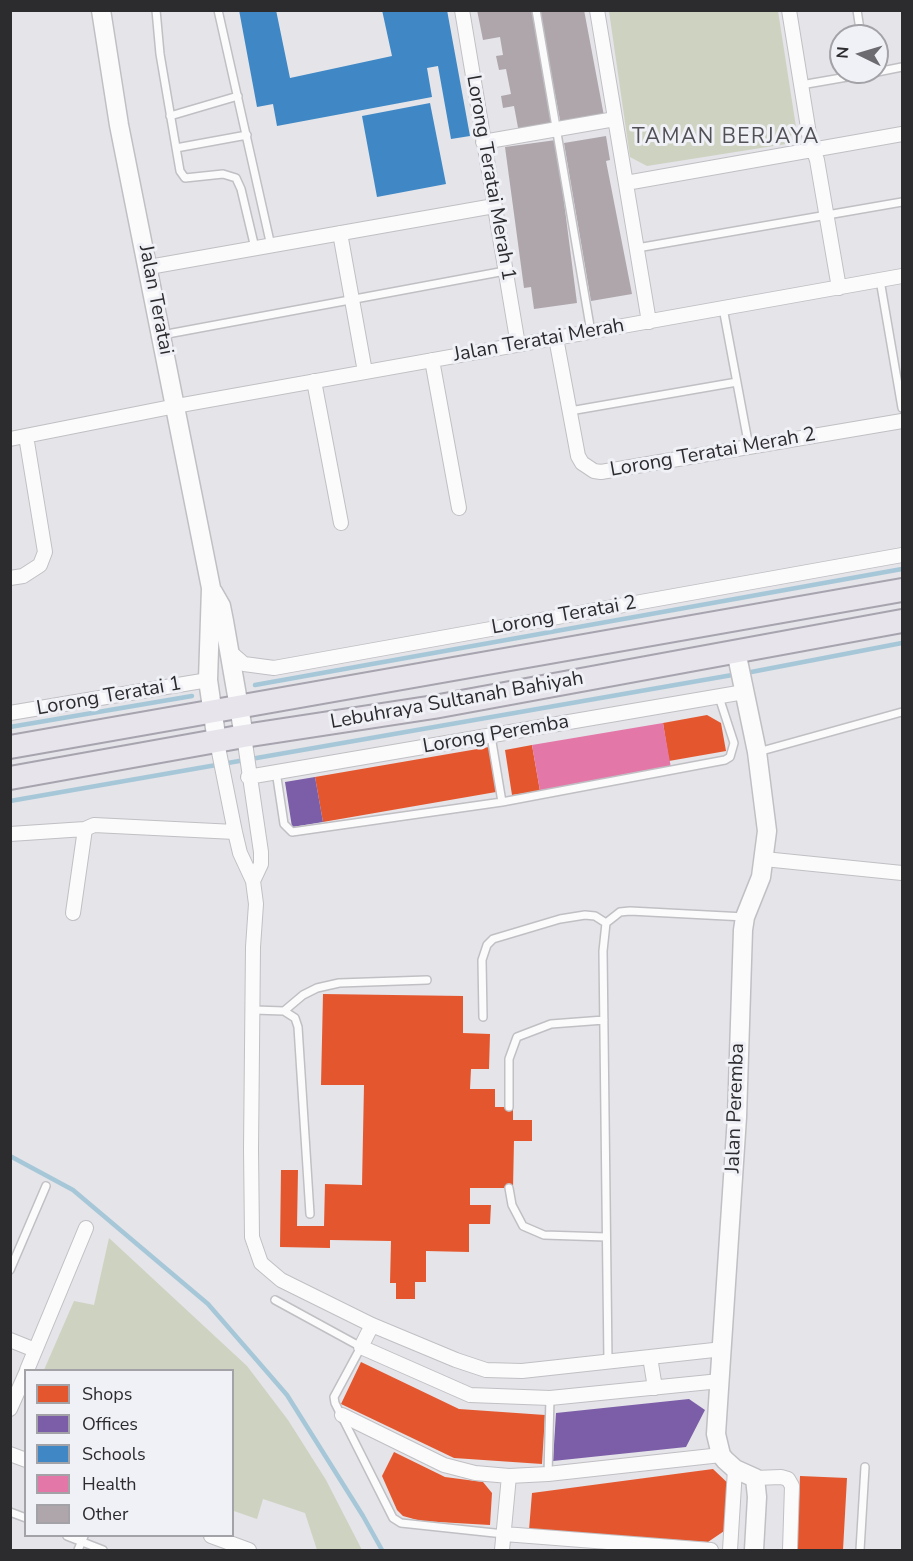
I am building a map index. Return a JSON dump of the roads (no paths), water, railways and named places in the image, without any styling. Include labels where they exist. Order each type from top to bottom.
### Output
[{"type":"main road","name":"Lebuhraya Sultanah Bahiyah","points":[[10,747],[214,713],[440,670],[903,590]]},
{"type":"main road","name":"Lebuhraya Sultanah Bahiyah","points":[[10,778],[219,749],[434,707],[740,673],[903,621]]},
{"type":"street","name":"Jalan Teratai","points":[[101,10],[115,105],[211,588],[208,680],[219,749]]},
{"type":"street","name":"Lorong Teratai Merah 1","points":[[462,10],[518,345]]},
{"type":"street","points":[[597,10],[649,322]]},
{"type":"street","points":[[789,10],[839,288]]},
{"type":"street","points":[[483,142],[615,119]]},
{"type":"street","points":[[626,183],[903,134]]},
{"type":"street","points":[[149,267],[494,206]]},
{"type":"street","points":[[340,233],[365,372]]},
{"type":"street","name":"Jalan Teratai Merah","points":[[10,439],[176,406],[903,276]]},
{"type":"street","name":"Lorong Teratai Merah 2","points":[[556,338],[578,456],[582,463],[594,471],[601,472],[903,421]]},
{"type":"street","points":[[432,360],[459,508]]},
{"type":"street","points":[[314,381],[341,523]]},
{"type":"street","points":[[10,578],[23,576],[40,565],[45,552],[26,436]]},
{"type":"street","name":"Lorong Teratai 2","points":[[229,651],[244,664],[264,669],[903,555]]},
{"type":"street","name":"Jalan Teratai","points":[[211,588],[221,606],[244,744]]},
{"type":"street","name":"Lorong Peremba","points":[[248,773],[276,771],[719,697],[740,673]]},
{"type":"street","name":"Jalan Peremba","points":[[721,1455],[716,1434],[737,1117],[745,916],[761,877],[767,831],[757,752],[740,673]]},
{"type":"street","name":"Lorong Teratai 1","points":[[10,713],[208,680]]},
{"type":"street","points":[[244,744],[261,852],[261,864],[253,881]]},
{"type":"street","points":[[219,749],[240,853],[253,881],[256,904],[253,947],[254,1010],[250,1149],[252,1237],[261,1263],[281,1280],[372,1325],[486,1370],[522,1371],[723,1349]]},
{"type":"street","points":[[10,834],[85,829],[94,825],[235,832]]},
{"type":"street","points":[[73,913],[85,829]]},
{"type":"street","points":[[764,859],[903,873]]},
{"type":"street","points":[[27,1369],[86,1228]]},
{"type":"street","points":[[372,1325],[362,1347],[460,1393],[550,1398],[720,1381]]},
{"type":"street","points":[[10,1340],[35,1350]]},
{"type":"street","points":[[650,1357],[655,1388]]},
{"type":"street","points":[[12,1400],[24,1376]]},
{"type":"street","points":[[342,1415],[444,1465],[462,1471],[509,1476],[548,1474],[721,1455],[735,1469],[755,1478],[788,1479],[792,1486],[790,1551]]},
{"type":"street","points":[[730,1551],[735,1469]]},
{"type":"street","points":[[502,1551],[509,1476]]},
{"type":"street","points":[[754,1551],[757,1497],[755,1478]]},
{"type":"street","points":[[504,1534],[711,1551]]},
{"type":"street","points":[[214,1537],[249,1551]]},
{"type":"lane","points":[[156,10],[180,171],[185,178],[223,174],[236,178],[241,189],[255,248]]},
{"type":"lane","points":[[218,10],[271,246]]},
{"type":"lane","points":[[536,10],[591,332]]},
{"type":"lane","points":[[801,85],[829,80]]},
{"type":"lane","points":[[170,116],[238,96]]},
{"type":"lane","points":[[176,148],[247,135]]},
{"type":"lane","points":[[637,248],[903,202]]},
{"type":"lane","points":[[162,334],[505,271]]},
{"type":"lane","points":[[880,280],[903,408]]},
{"type":"lane","points":[[723,308],[749,447]]},
{"type":"lane","points":[[893,353],[903,352]]},
{"type":"lane","points":[[570,411],[737,382]]},
{"type":"lane","points":[[276,771],[284,824],[292,832],[300,833],[502,802],[725,760],[730,757],[734,743],[719,697]]},
{"type":"lane","points":[[757,752],[903,712]]},
{"type":"lane","points":[[491,736],[502,802]]},
{"type":"lane","points":[[606,923],[620,912],[630,911],[745,916]]},
{"type":"lane","points":[[483,1017],[482,960],[484,951],[493,939],[560,919],[585,915],[595,916],[606,923]]},
{"type":"lane","points":[[606,923],[604,1020],[608,1362]]},
{"type":"lane","points":[[284,1011],[303,995],[339,983],[427,980]]},
{"type":"lane","points":[[254,1010],[284,1011],[295,1018],[298,1027],[310,1214]]},
{"type":"lane","points":[[509,1107],[509,1059],[517,1036],[551,1024],[604,1020]]},
{"type":"lane","points":[[10,1270],[46,1186]]},
{"type":"lane","points":[[509,1188],[512,1205],[523,1226],[544,1235],[606,1237]]},
{"type":"lane","points":[[274,1300],[362,1347],[334,1396],[393,1518],[401,1523],[504,1534]]},
{"type":"lane","points":[[548,1474],[550,1398]]},
{"type":"lane","points":[[860,1551],[865,1467]]},
{"type":"lane","points":[[78,1551],[82,1539],[103,1551]]},
{"type":"waterway","points":[[255,685],[902,569]]},
{"type":"waterway","points":[[746,673],[902,643]]},
{"type":"waterway","points":[[10,801],[738,674]]},
{"type":"waterway","points":[[10,727],[192,696]]},
{"type":"waterway","points":[[10,1156],[73,1190],[208,1304],[287,1395],[382,1550]]},
{"type":"district","name":"TAMAN BERJAYA","points":[[726,138]]}]
